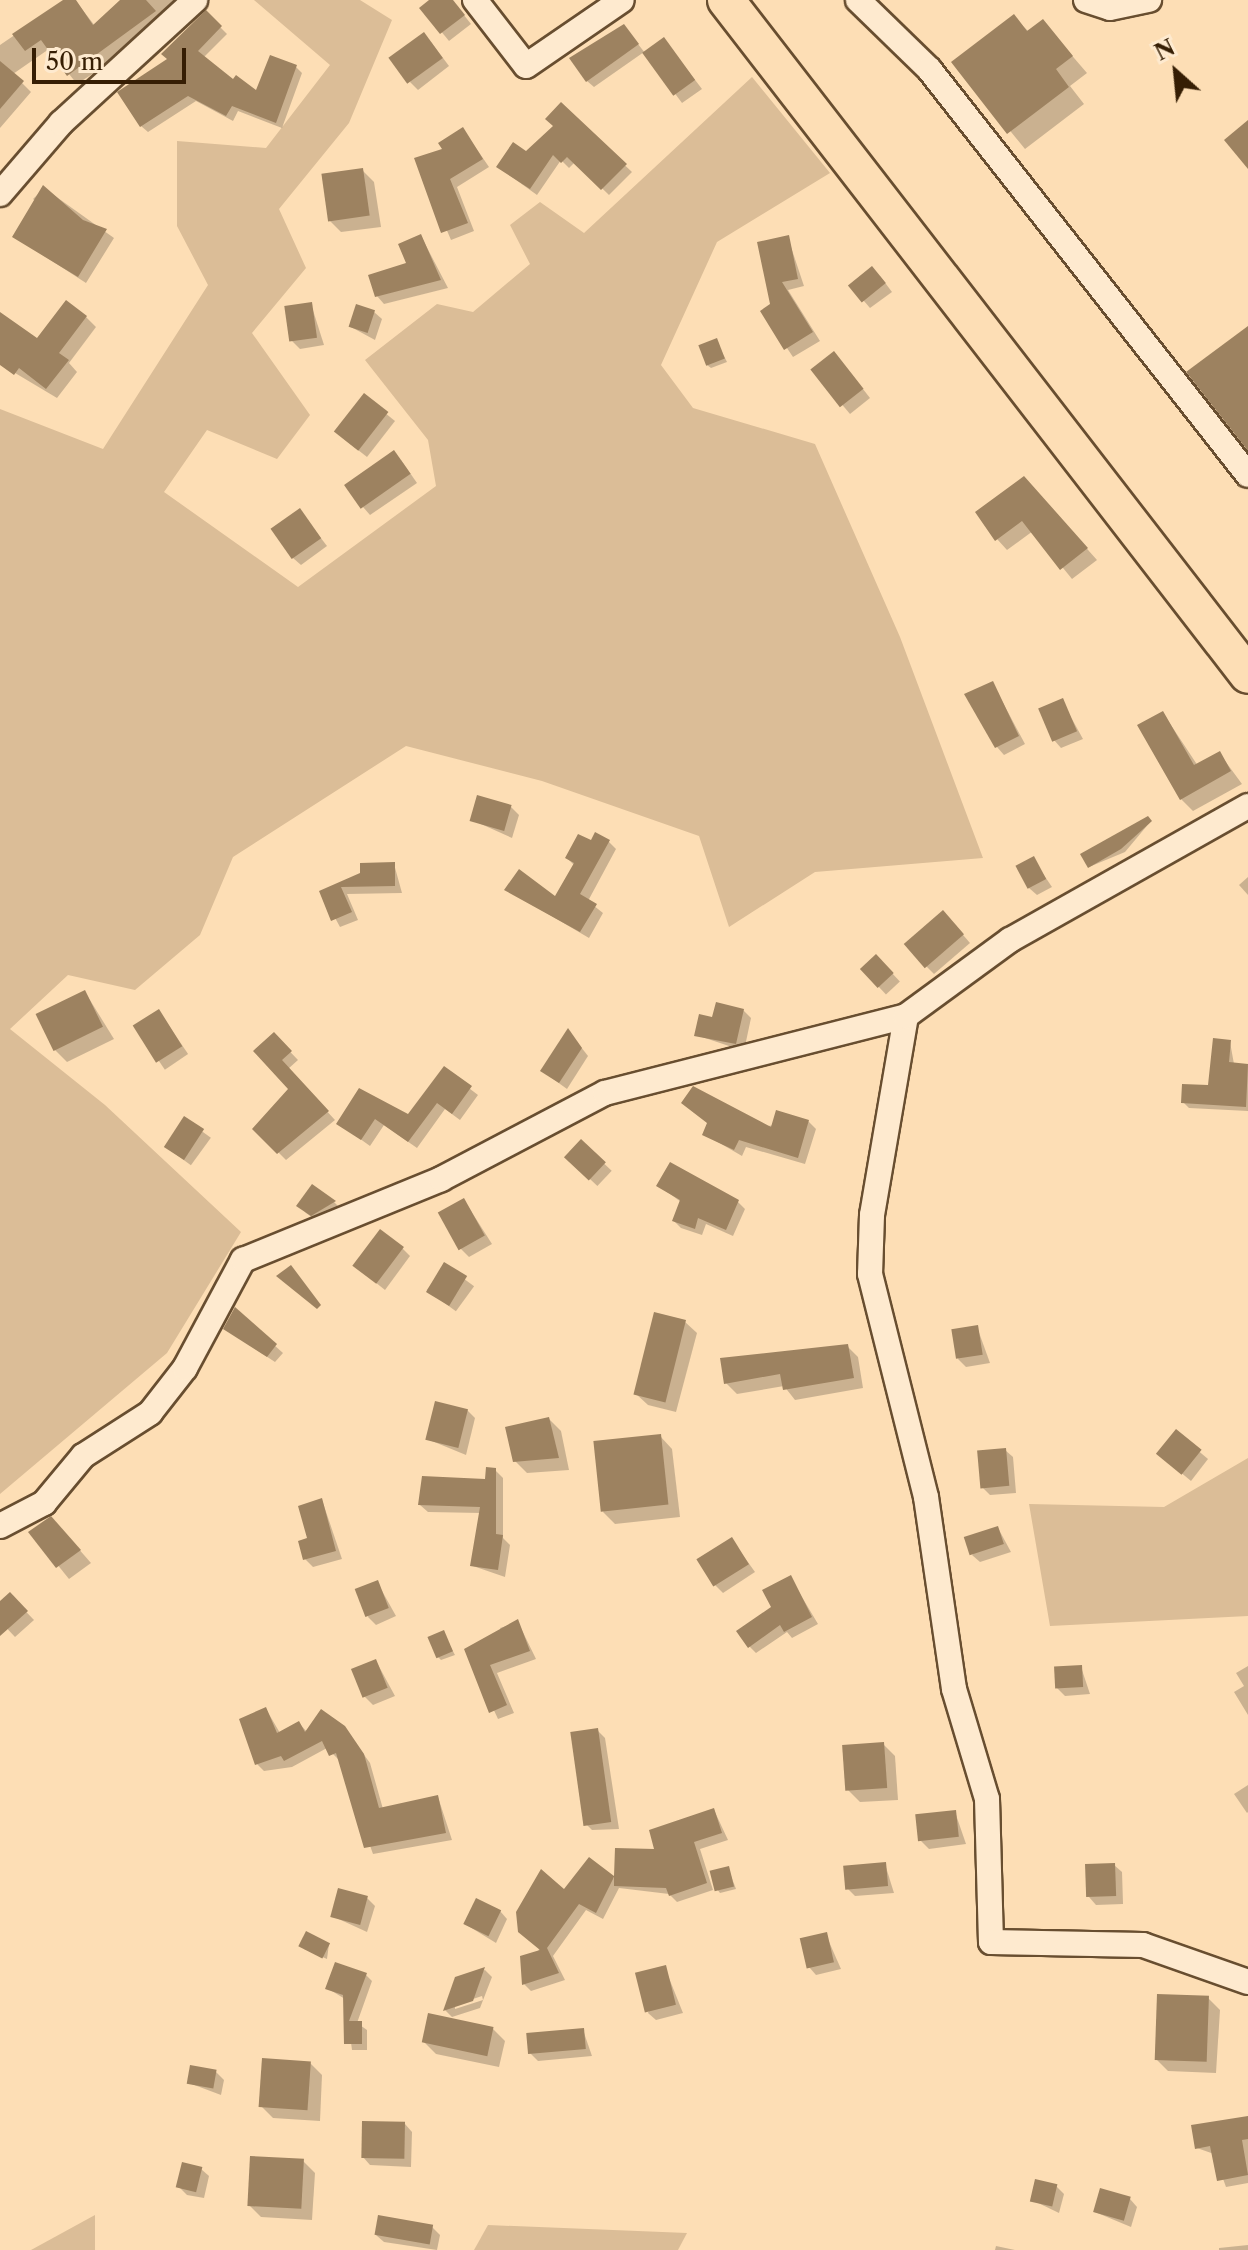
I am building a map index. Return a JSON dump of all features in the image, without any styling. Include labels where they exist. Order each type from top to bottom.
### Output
[{"type":"main road","points":[[726,0],[1248,675]]},
{"type":"street","points":[[0,194],[61,123],[195,0]]},
{"type":"street","points":[[475,0],[526,66],[622,0]]},
{"type":"street","points":[[858,0],[929,69],[1248,475]]},
{"type":"street","points":[[1086,0],[1110,8],[1149,0]]},
{"type":"street","points":[[0,1526],[44,1503],[83,1456],[150,1413],[185,1368],[243,1260],[441,1179],[605,1093],[906,1016],[1010,940],[1248,806]]},
{"type":"street","points":[[906,1016],[872,1215],[870,1274],[926,1497],[954,1689],[987,1799],[991,1942],[1143,1945],[1248,1982]]},
{"type":"shaded area","points":[[254,0],[360,0],[392,20],[349,123],[279,209],[306,268],[252,333],[310,415],[277,459],[207,430],[164,492],[298,587],[436,486],[428,440],[365,360],[437,304],[473,312],[530,264],[510,225],[540,202],[584,233],[752,77],[830,173],[717,242],[661,365],[693,408],[815,444],[900,637],[983,858],[815,872],[729,927],[699,836],[542,781],[406,746],[233,857],[200,935],[135,990],[68,975],[10,1029],[105,1105],[241,1232],[167,1353],[0,1494],[0,409],[103,449],[208,285],[177,226],[177,141],[266,148],[330,65]]},
{"type":"shaded area","points":[[1248,1458],[1248,1616],[1050,1626],[1029,1504],[1164,1507]]},
{"type":"shaded area","points":[[95,2215],[95,2250],[31,2250]]},
{"type":"shaded area","points":[[488,2225],[687,2233],[678,2250],[474,2250]]},
{"type":"building","points":[[63,0],[76,0],[93,25],[120,0],[146,0],[156,11],[67,76],[41,40],[25,51],[12,34]]},
{"type":"building","points":[[429,0],[453,0],[465,15],[440,34],[419,8]]},
{"type":"building","points":[[206,10],[222,26],[198,51],[233,79],[236,75],[256,90],[270,55],[297,65],[276,123],[232,106],[226,116],[188,96],[140,127],[117,92],[167,59],[161,54]]},
{"type":"building","points":[[1014,14],[1027,31],[1043,19],[1073,56],[1056,69],[1069,87],[1007,134],[951,62]]},
{"type":"building","points":[[624,24],[639,44],[586,82],[569,58]]},
{"type":"building","points":[[424,32],[443,58],[407,84],[388,58]]},
{"type":"building","points":[[664,37],[695,80],[673,96],[642,53]]},
{"type":"building","points":[[0,61],[24,81],[0,109]]},
{"type":"building","points":[[561,102],[627,164],[601,190],[567,157],[561,163],[553,155],[530,189],[496,167],[513,142],[526,151],[553,126],[545,119]]},
{"type":"building","points":[[1248,120],[1248,169],[1224,140]]},
{"type":"building","points":[[463,127],[483,159],[450,179],[468,223],[441,233],[414,158],[442,149],[438,143]]},
{"type":"building","points":[[363,168],[370,216],[328,221],[321,174]]},
{"type":"building","points":[[43,185],[83,220],[107,229],[78,277],[12,237]]},
{"type":"building","points":[[421,234],[441,280],[375,297],[368,275],[406,263],[398,244]]},
{"type":"building","points":[[789,235],[798,279],[782,282],[813,332],[784,350],[760,311],[770,304],[757,242]]},
{"type":"building","points":[[872,266],[886,283],[862,303],[848,286]]},
{"type":"building","points":[[66,300],[87,316],[59,353],[69,360],[46,389],[19,368],[14,375],[0,365],[0,312],[37,338]]},
{"type":"building","points":[[312,302],[317,338],[289,342],[284,306]]},
{"type":"building","points":[[356,304],[375,310],[368,333],[349,327]]},
{"type":"building","points":[[1248,326],[1248,451],[1186,372]]},
{"type":"building","points":[[717,338],[725,359],[706,366],[698,345]]},
{"type":"building","points":[[834,351],[864,389],[840,407],[810,369]]},
{"type":"building","points":[[364,393],[388,412],[358,451],[334,432]]},
{"type":"building","points":[[394,450],[411,474],[361,509],[344,485]]},
{"type":"building","points":[[1024,476],[1088,548],[1060,570],[1022,521],[995,541],[975,512]]},
{"type":"building","points":[[300,508],[321,538],[292,559],[271,529]]},
{"type":"building","points":[[993,681],[1019,736],[995,748],[964,694]]},
{"type":"building","points":[[1063,698],[1077,731],[1052,742],[1038,709]]},
{"type":"building","points":[[1163,711],[1194,765],[1220,751],[1231,771],[1180,800],[1137,725]]},
{"type":"building","points":[[477,795],[512,805],[504,831],[470,821]]},
{"type":"building","points":[[1148,816],[1152,821],[1121,849],[1088,868],[1080,854]]},
{"type":"building","points":[[595,832],[610,840],[580,894],[597,904],[580,932],[504,890],[519,869],[555,896],[574,863],[565,858],[578,834],[591,840]]},
{"type":"building","points":[[1034,856],[1046,879],[1028,889],[1015,866]]},
{"type":"building","points":[[395,862],[395,886],[341,887],[352,912],[331,921],[319,891],[360,873],[360,863]]},
{"type":"building","points":[[943,910],[964,934],[925,968],[904,944]]},
{"type":"building","points":[[876,954],[894,973],[878,988],[860,969]]},
{"type":"building","points":[[85,990],[103,1027],[54,1051],[36,1014]]},
{"type":"building","points":[[716,1002],[744,1009],[736,1044],[694,1036],[699,1014],[712,1017]]},
{"type":"building","points":[[159,1009],[182,1046],[156,1063],[133,1025]]},
{"type":"building","points":[[568,1028],[582,1048],[559,1083],[540,1071]]},
{"type":"building","points":[[274,1032],[292,1051],[282,1060],[329,1111],[277,1154],[252,1129],[288,1089],[253,1051]]},
{"type":"building","points":[[1213,1038],[1231,1040],[1229,1062],[1248,1064],[1246,1107],[1181,1103],[1182,1084],[1208,1085]]},
{"type":"building","points":[[444,1066],[472,1086],[452,1114],[437,1103],[408,1142],[375,1119],[361,1140],[336,1124],[359,1088],[408,1114]]},
{"type":"building","points":[[693,1086],[771,1127],[776,1110],[809,1120],[798,1158],[739,1140],[734,1150],[702,1135],[707,1123],[681,1103]]},
{"type":"building","points":[[184,1116],[204,1129],[184,1160],[164,1147]]},
{"type":"building","points":[[581,1139],[606,1162],[589,1180],[564,1157]]},
{"type":"building","points":[[670,1162],[739,1200],[726,1230],[698,1218],[695,1229],[672,1221],[680,1200],[656,1186]]},
{"type":"building","points":[[312,1184],[336,1201],[311,1216],[296,1206]]},
{"type":"building","points":[[464,1198],[485,1236],[459,1250],[438,1213]]},
{"type":"building","points":[[380,1229],[404,1247],[376,1284],[352,1266]]},
{"type":"building","points":[[444,1262],[467,1276],[449,1306],[426,1292]]},
{"type":"building","points":[[291,1265],[321,1305],[317,1309],[276,1276]]},
{"type":"building","points":[[235,1307],[277,1344],[267,1357],[223,1329]]},
{"type":"building","points":[[654,1312],[686,1320],[665,1402],[633,1394]]},
{"type":"building","points":[[978,1325],[983,1355],[956,1359],[951,1329]]},
{"type":"building","points":[[848,1344],[854,1378],[783,1390],[780,1374],[724,1384],[720,1358]]},
{"type":"building","points":[[435,1401],[468,1409],[458,1448],[425,1440]]},
{"type":"building","points":[[549,1417],[559,1458],[513,1462],[505,1427]]},
{"type":"building","points":[[1176,1429],[1202,1450],[1182,1475],[1156,1454]]},
{"type":"building","points":[[661,1434],[668,1505],[601,1512],[593,1441]]},
{"type":"building","points":[[1006,1448],[1009,1486],[980,1488],[977,1451]]},
{"type":"building","points":[[486,1467],[496,1468],[496,1534],[503,1535],[498,1570],[470,1566],[480,1507],[418,1505],[422,1476],[485,1479]]},
{"type":"building","points":[[322,1498],[336,1551],[303,1560],[298,1541],[307,1538],[298,1506]]},
{"type":"building","points":[[51,1516],[81,1550],[56,1568],[28,1532]]},
{"type":"building","points":[[998,1526],[1004,1544],[970,1555],[964,1537]]},
{"type":"building","points":[[732,1537],[749,1564],[713,1586],[696,1559]]},
{"type":"building","points":[[791,1575],[812,1617],[784,1632],[780,1625],[748,1648],[736,1631],[771,1607],[762,1590]]},
{"type":"building","points":[[378,1580],[389,1608],[365,1617],[355,1589]]},
{"type":"building","points":[[10,1592],[28,1611],[0,1636],[0,1601]]},
{"type":"building","points":[[518,1619],[530,1651],[490,1665],[507,1705],[489,1713],[464,1649]]},
{"type":"building","points":[[444,1630],[453,1651],[436,1658],[427,1637]]},
{"type":"building","points":[[376,1659],[388,1688],[363,1698],[351,1669]]},
{"type":"building","points":[[1082,1665],[1083,1687],[1055,1688],[1054,1666]]},
{"type":"building","points":[[266,1707],[277,1733],[299,1721],[305,1732],[321,1709],[345,1726],[364,1754],[379,1808],[438,1795],[446,1833],[364,1848],[336,1753],[329,1756],[322,1741],[284,1761],[281,1756],[255,1765],[239,1719]]},
{"type":"building","points":[[598,1728],[611,1822],[583,1826],[570,1732]]},
{"type":"building","points":[[884,1742],[887,1788],[845,1791],[842,1745]]},
{"type":"building","points":[[714,1808],[722,1833],[694,1842],[707,1883],[669,1896],[666,1888],[614,1886],[614,1877],[596,1913],[579,1904],[547,1948],[559,1973],[522,1985],[520,1956],[540,1950],[518,1932],[516,1912],[541,1869],[564,1889],[589,1857],[614,1876],[615,1848],[654,1849],[649,1830]]},
{"type":"building","points":[[956,1810],[959,1837],[918,1841],[915,1814]]},
{"type":"building","points":[[886,1862],[888,1886],[845,1890],[843,1866]]},
{"type":"building","points":[[1115,1863],[1116,1896],[1086,1897],[1085,1864]]},
{"type":"building","points":[[729,1866],[734,1886],[715,1891],[710,1871]]},
{"type":"building","points":[[338,1888],[368,1896],[360,1925],[330,1917]]},
{"type":"building","points":[[476,1898],[501,1910],[488,1936],[463,1924]]},
{"type":"building","points":[[306,1931],[330,1943],[322,1958],[298,1946]]},
{"type":"building","points":[[827,1932],[834,1962],[807,1969],[800,1938]]},
{"type":"building","points":[[335,1962],[367,1973],[349,2021],[362,2021],[362,2044],[344,2044],[343,1995],[325,1989]]},
{"type":"building","points":[[666,1965],[676,2005],[645,2013],[635,1973]]},
{"type":"building","points":[[485,1967],[473,2001],[443,2011],[455,1977]]},
{"type":"building","points":[[1157,1994],[1209,1996],[1207,2062],[1155,2060]]},
{"type":"building","points":[[428,2013],[494,2027],[487,2056],[422,2042]]},
{"type":"building","points":[[584,2028],[586,2049],[528,2054],[526,2033]]},
{"type":"building","points":[[262,2058],[311,2061],[307,2110],[259,2107]]},
{"type":"building","points":[[190,2065],[217,2070],[213,2088],[187,2084]]},
{"type":"building","points":[[1248,2116],[1248,2139],[1242,2140],[1248,2175],[1217,2181],[1210,2146],[1195,2149],[1191,2125]]},
{"type":"building","points":[[362,2121],[405,2122],[404,2159],[361,2158]]},
{"type":"building","points":[[250,2156],[304,2159],[301,2209],[247,2206]]},
{"type":"building","points":[[182,2162],[202,2167],[196,2192],[176,2187]]},
{"type":"building","points":[[1035,2179],[1057,2184],[1052,2207],[1030,2201]]},
{"type":"building","points":[[1100,2188],[1131,2197],[1124,2221],[1093,2212]]},
{"type":"building","points":[[378,2215],[433,2225],[430,2244],[375,2235]]}]
